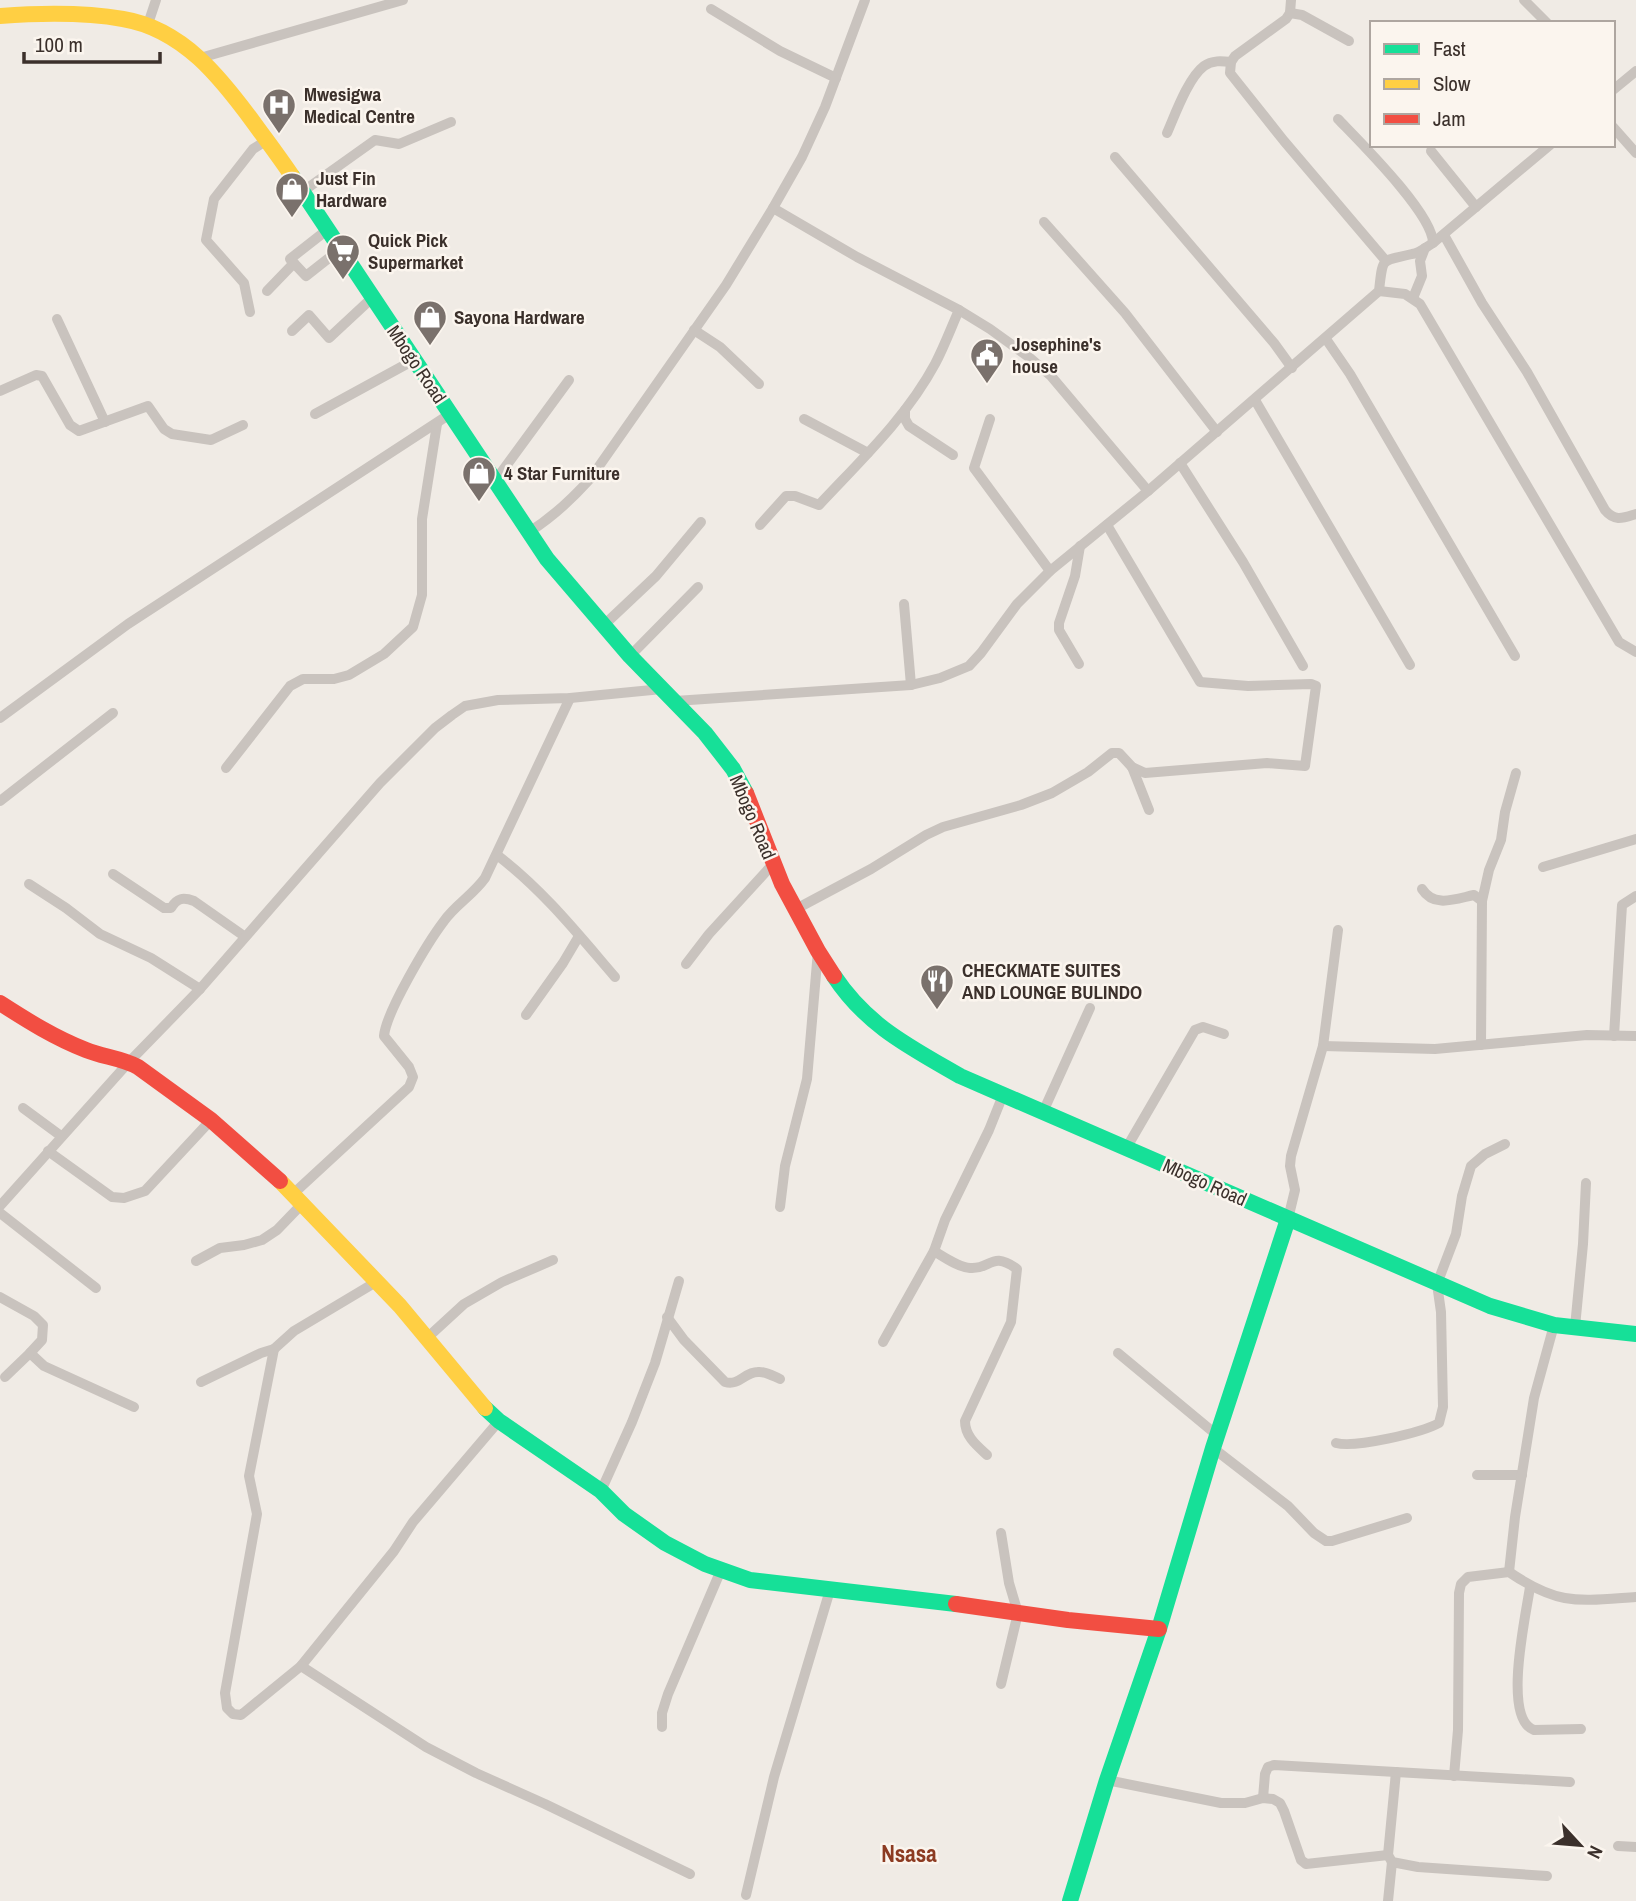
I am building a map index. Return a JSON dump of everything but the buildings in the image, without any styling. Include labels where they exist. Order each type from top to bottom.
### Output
[{"type":"main road","name":"Mbogo Road","points":[[0,16],[37,7],[109,17],[147,27],[163,33],[200,58],[224,83],[267,140],[414,360],[444,419],[495,481],[547,559],[630,656],[705,733],[733,769],[750,801],[773,864],[818,951],[848,997],[871,1020],[891,1036],[960,1076],[1437,1284],[1508,1313],[1554,1325],[1636,1334]]},
{"type":"main road","points":[[0,1003],[45,1032],[105,1057],[129,1062],[168,1087],[248,1150],[400,1306],[476,1399],[499,1421],[601,1491],[624,1514],[665,1543],[721,1570],[750,1580],[1159,1629]]},
{"type":"main road","points":[[1070,1901],[1288,1219]]},
{"type":"street","points":[[147,27],[156,0]]},
{"type":"street","points":[[200,58],[380,3],[404,0]]},
{"type":"street","points":[[529,532],[570,501],[590,479],[726,285],[802,157],[866,0]]},
{"type":"street","points":[[1291,0],[1290,13],[1286,19],[1235,56],[1231,62],[1230,73],[1386,261]]},
{"type":"street","points":[[1524,0],[1545,21]]},
{"type":"street","points":[[711,9],[780,51],[836,78]]},
{"type":"street","points":[[1290,13],[1302,15],[1349,41]]},
{"type":"street","points":[[1167,134],[1182,97],[1203,66],[1215,61],[1231,62]]},
{"type":"street","points":[[1615,88],[1636,71]]},
{"type":"street","points":[[1338,119],[1388,170],[1430,228],[1429,246],[1420,261],[1422,276],[1413,298]]},
{"type":"street","points":[[302,192],[375,140],[399,144],[451,122]]},
{"type":"street","points":[[1615,129],[1636,153]]},
{"type":"street","points":[[250,313],[244,283],[206,240],[214,200],[253,149],[267,140]]},
{"type":"street","points":[[1380,291],[1380,277],[1386,261],[1391,257],[1418,253],[1429,246],[1548,147]]},
{"type":"street","points":[[1431,150],[1476,208]]},
{"type":"street","points":[[1115,157],[1274,343],[1292,368]]},
{"type":"street","points":[[773,208],[990,329],[1051,376],[1148,491]]},
{"type":"street","points":[[1044,222],[1125,313],[1217,432]]},
{"type":"street","points":[[327,230],[290,259],[306,276],[339,250]]},
{"type":"street","points":[[1444,235],[1482,303],[1527,372],[1605,510],[1614,518],[1622,519],[1636,514]]},
{"type":"street","points":[[267,291],[294,263]]},
{"type":"street","points":[[676,701],[911,685],[940,678],[969,666],[1017,604],[1050,571],[1148,491],[1380,291],[1396,292],[1413,298],[1420,304],[1619,642],[1636,652]]},
{"type":"street","points":[[292,331],[309,315],[329,338],[372,298]]},
{"type":"street","points":[[760,525],[786,496],[795,496],[819,505],[868,453],[905,410],[935,364],[959,310]]},
{"type":"street","points":[[57,319],[105,422]]},
{"type":"street","points":[[694,330],[720,346],[759,384]]},
{"type":"street","points":[[1326,339],[1350,374],[1515,656]]},
{"type":"street","points":[[315,414],[414,360]]},
{"type":"street","points":[[0,391],[39,375],[44,378],[69,425],[82,432],[148,406],[164,429],[172,434],[211,440],[243,425]]},
{"type":"street","points":[[495,481],[569,380]]},
{"type":"street","points":[[1255,400],[1410,664]]},
{"type":"street","points":[[905,410],[905,419],[909,425],[953,455]]},
{"type":"street","points":[[0,718],[128,624],[444,419]]},
{"type":"street","points":[[226,768],[297,680],[334,679],[349,675],[384,654],[413,627],[422,595],[422,529],[444,419]]},
{"type":"street","points":[[804,419],[868,453]]},
{"type":"street","points":[[990,419],[974,468],[1050,571]]},
{"type":"street","points":[[1180,463],[1243,562],[1303,666]]},
{"type":"street","points":[[604,625],[656,576],[701,522]]},
{"type":"street","points":[[1107,525],[1200,682],[1316,686],[1305,766],[1267,763],[1145,773],[1132,767]]},
{"type":"street","points":[[1079,664],[1059,630],[1059,622],[1075,576],[1080,546]]},
{"type":"street","points":[[630,656],[698,587]]},
{"type":"street","points":[[904,604],[911,685]]},
{"type":"street","points":[[0,1206],[129,1062],[200,989],[380,783],[435,728],[465,706],[498,700],[570,698],[663,689]]},
{"type":"street","points":[[196,1261],[220,1248],[262,1240],[277,1230],[298,1199],[409,1087],[413,1077],[409,1067],[384,1036],[390,1013],[445,919],[476,890],[497,855],[570,698]]},
{"type":"street","points":[[0,801],[113,713]]},
{"type":"street","points":[[796,909],[943,827],[1021,805],[1052,793],[1088,772],[1112,753],[1119,752],[1132,767],[1149,810]]},
{"type":"street","points":[[1481,1045],[1482,901],[1489,870],[1501,840],[1505,812],[1516,773]]},
{"type":"street","points":[[1543,867],[1636,839]]},
{"type":"street","points":[[497,855],[538,888],[615,978]]},
{"type":"street","points":[[686,964],[709,934],[773,864]]},
{"type":"street","points":[[113,874],[164,908],[171,908],[177,900],[185,898],[194,901],[244,936]]},
{"type":"street","points":[[29,884],[100,934],[150,958],[200,989]]},
{"type":"street","points":[[1422,889],[1427,897],[1433,900],[1445,901],[1474,895],[1482,901]]},
{"type":"street","points":[[1614,1036],[1622,905],[1636,896]]},
{"type":"street","points":[[1288,1219],[1295,1190],[1290,1166],[1291,1156],[1323,1045],[1339,930]]},
{"type":"street","points":[[526,1015],[579,936]]},
{"type":"street","points":[[780,1207],[785,1166],[807,1079],[818,951]]},
{"type":"street","points":[[1043,1112],[1090,1008]]},
{"type":"street","points":[[1127,1147],[1195,1030],[1203,1027],[1224,1034]]},
{"type":"street","points":[[1323,1045],[1401,1050],[1539,1039],[1636,1036]]},
{"type":"street","points":[[883,1342],[934,1251],[945,1220],[1003,1095]]},
{"type":"street","points":[[23,1108],[61,1136]]},
{"type":"street","points":[[48,1151],[112,1197],[124,1198],[145,1191],[211,1120]]},
{"type":"street","points":[[1336,1443],[1348,1445],[1385,1438],[1439,1423],[1443,1407],[1441,1311],[1437,1284],[1456,1234],[1462,1196],[1471,1166],[1485,1154],[1505,1144]]},
{"type":"street","points":[[1575,1327],[1586,1183]]},
{"type":"street","points":[[0,1213],[96,1288]]},
{"type":"street","points":[[934,1251],[965,1268],[975,1269],[997,1260],[1006,1261],[1017,1269],[1011,1322],[965,1421],[965,1429],[972,1441],[987,1455]]},
{"type":"street","points":[[427,1338],[464,1304],[502,1282],[553,1260]]},
{"type":"street","points":[[601,1491],[646,1387],[679,1280]]},
{"type":"street","points":[[201,1382],[274,1349],[294,1331],[376,1282]]},
{"type":"street","points":[[0,1297],[34,1316],[43,1325],[42,1340],[5,1377]]},
{"type":"street","points":[[667,1317],[684,1340],[725,1382],[739,1382],[752,1372],[761,1371],[780,1379]]},
{"type":"street","points":[[1509,1572],[1534,1398],[1554,1325]]},
{"type":"street","points":[[274,1349],[249,1476],[257,1514],[225,1693],[227,1708],[233,1714],[241,1715],[301,1666],[394,1551],[413,1522],[499,1421]]},
{"type":"street","points":[[30,1353],[44,1366],[134,1407]]},
{"type":"street","points":[[1118,1353],[1326,1541],[1407,1518]]},
{"type":"street","points":[[1477,1475],[1522,1475]]},
{"type":"street","points":[[1001,1533],[1009,1583],[1018,1613],[1001,1684]]},
{"type":"street","points":[[662,1727],[662,1713],[668,1694],[721,1570]]},
{"type":"street","points":[[1454,1776],[1458,1730],[1458,1627],[1461,1584],[1468,1577],[1509,1572],[1530,1587],[1568,1600],[1636,1597]]},
{"type":"street","points":[[1530,1587],[1517,1674],[1520,1716],[1527,1728],[1534,1730],[1581,1728]]},
{"type":"street","points":[[746,1895],[774,1777],[830,1590]]},
{"type":"street","points":[[301,1666],[436,1752],[690,1874]]},
{"type":"street","points":[[1263,1798],[1265,1774],[1268,1767],[1273,1765],[1570,1782]]},
{"type":"street","points":[[1388,1901],[1396,1772]]},
{"type":"street","points":[[1107,1780],[1221,1804],[1273,1799],[1280,1803],[1301,1860],[1306,1864],[1390,1858],[1418,1867],[1546,1876]]},
{"type":"street","points":[[1618,1846],[1636,1847]]},
{"type":"traffic: fast","points":[[292,176],[547,559],[630,656],[705,733],[733,769],[746,793]]},
{"type":"traffic: fast","points":[[834,976],[875,1022],[907,1045],[960,1076],[1490,1306],[1554,1325],[1636,1334]]},
{"type":"traffic: fast","points":[[1070,1901],[1288,1219]]},
{"type":"traffic: fast","points":[[485,1408],[499,1421],[601,1491],[624,1514],[665,1543],[705,1564],[750,1580],[956,1604]]},
{"type":"traffic: slow","points":[[0,16],[93,15],[145,24],[164,33],[182,44],[214,73],[292,176]]},
{"type":"traffic: slow","points":[[280,1181],[400,1306],[485,1408]]},
{"type":"traffic: jam","points":[[746,793],[782,884],[834,976]]},
{"type":"traffic: jam","points":[[0,1003],[63,1040],[138,1067],[211,1120],[280,1181]]},
{"type":"traffic: jam","points":[[956,1604],[1068,1620],[1159,1629]]},
{"type":"place","name":"Mwesigwa Medical Centre","points":[[279,135]]},
{"type":"place","name":"Just Fin Hardware","points":[[292,219]]},
{"type":"place","name":"Quick Pick Supermarket","points":[[343,281]]},
{"type":"place","name":"Sayona Hardware","points":[[430,347]]},
{"type":"place","name":"Josephine's house","points":[[987,385]]},
{"type":"place","name":"4 Star Furniture","points":[[479,503]]},
{"type":"place","name":"CHECKMATE SUITES AND LOUNGE BULINDO","points":[[937,1011]]},
{"type":"district","name":"Nsasa","points":[[909,1853]]}]
